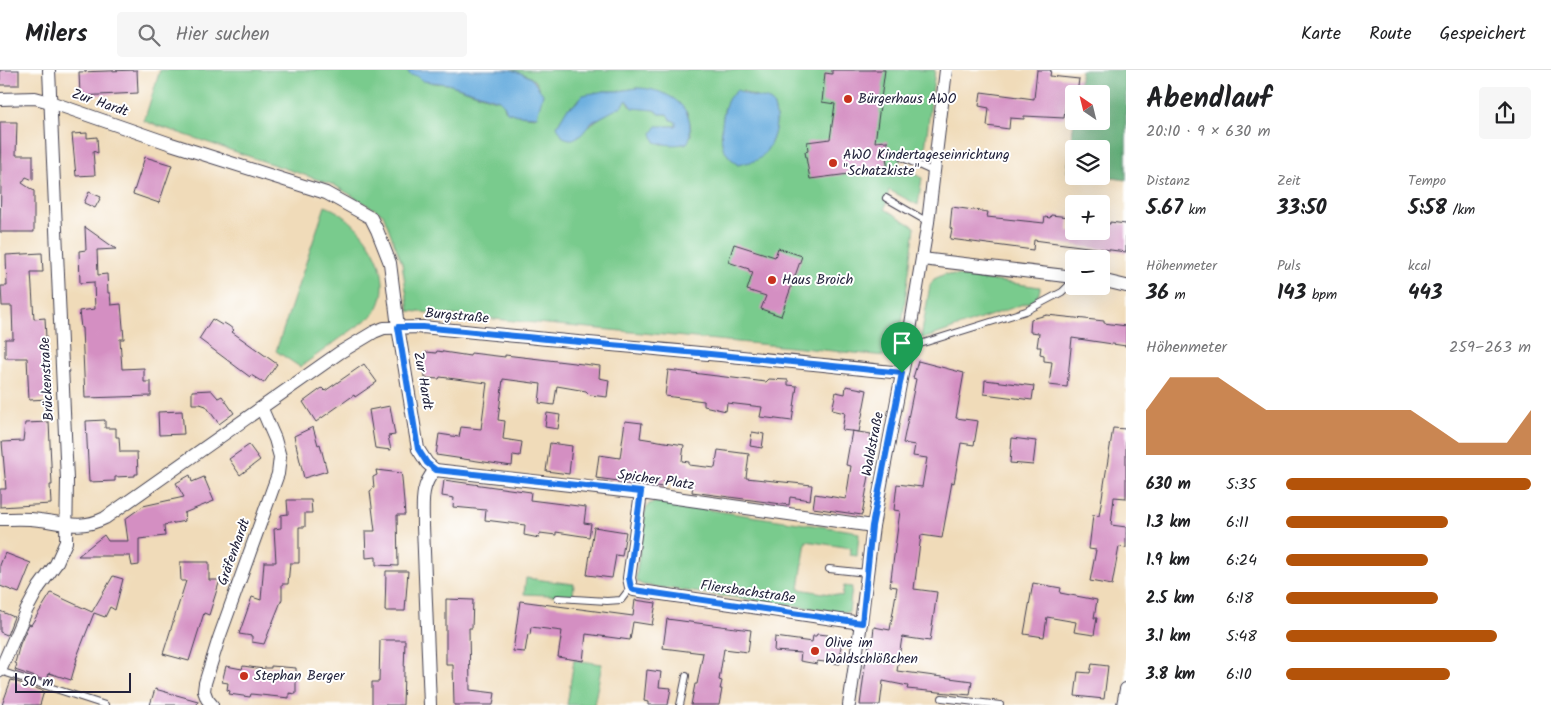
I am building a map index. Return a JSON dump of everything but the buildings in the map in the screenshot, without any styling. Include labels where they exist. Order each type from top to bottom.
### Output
[{"type":"street","name":"Brückenstraße","points":[[0,671],[26,612],[39,587],[56,564],[66,542],[67,480],[49,70]]},
{"type":"street","name":"Waldstraße","points":[[849,705],[862,623],[872,526],[902,373],[928,222],[946,70]]},
{"type":"street","name":"Zur Hardt","points":[[0,100],[35,98],[50,102],[170,144],[326,194],[371,218],[390,263],[398,327],[418,449],[427,463],[436,470]]},
{"type":"street","points":[[922,259],[1065,277]]},
{"type":"street","points":[[1110,282],[1126,286]]},
{"type":"street","name":"Burgstraße","points":[[0,519],[39,520],[82,525],[94,524],[357,342],[384,328],[423,327],[902,373]]},
{"type":"street","name":"Gräfenhardt","points":[[212,705],[204,691],[205,683],[222,629],[278,474],[280,457],[275,439],[262,408]]},
{"type":"street","points":[[430,705],[423,507],[424,486],[428,478],[436,470]]},
{"type":"street","name":"Spicher Platz","points":[[436,470],[641,492],[872,526]]},
{"type":"street","points":[[631,588],[629,578],[641,492]]},
{"type":"street","name":"Fliersbachstraße","points":[[631,588],[638,591],[862,623]]},
{"type":"street","points":[[1123,705],[1126,689]]},
{"type":"lane","points":[[901,157],[935,173]]},
{"type":"lane","points":[[886,198],[928,222]]},
{"type":"lane","points":[[920,344],[1026,311],[1062,292],[1065,288]]},
{"type":"lane","points":[[829,569],[867,573]]},
{"type":"lane","points":[[558,598],[620,600],[631,588]]},
{"type":"lane","name":"Brückenstraße","points":[[0,671],[105,705]]},
{"type":"lane","points":[[680,705],[686,676]]},
{"type":"lane","points":[[942,698],[1000,705]]},
{"type":"green space","points":[[160,70],[407,70],[434,83],[448,84],[499,100],[504,105],[505,110],[518,115],[535,117],[543,95],[532,78],[511,70],[935,70],[924,157],[902,147],[899,166],[922,178],[918,205],[889,190],[885,209],[915,227],[899,346],[886,356],[409,311],[402,263],[383,214],[334,185],[144,121]],"holes":[[[637,88],[673,98],[687,112],[691,135],[685,144],[661,144],[667,126],[677,126],[676,122],[670,119],[667,114],[630,106],[627,100],[587,128],[557,125],[570,107],[579,99],[604,91]],[[743,91],[772,103],[776,114],[776,121],[772,141],[766,151],[756,159],[738,165],[729,157],[723,147],[723,119],[725,106],[728,101],[736,93]]]},
{"type":"green space","points":[[1081,70],[1126,70],[1126,180],[1110,178],[1110,140],[1071,140],[1073,130],[1110,130],[1110,85],[1079,85]]},
{"type":"green space","points":[[325,206],[353,223],[365,237],[374,252],[381,268],[383,285],[381,301],[373,315],[300,367],[276,351]]},
{"type":"green space","points":[[945,274],[1040,287],[1040,289],[1038,295],[1032,301],[929,337],[921,338],[930,285],[934,279]]},
{"type":"green space","points":[[656,502],[853,531],[859,534],[857,556],[850,555],[851,548],[806,541],[799,589],[842,596],[844,586],[852,587],[849,612],[643,585],[637,582],[636,577],[645,511],[649,504]]},
{"type":"green space","points":[[526,578],[574,584],[573,596],[524,594]]},
{"type":"green space","points":[[574,660],[602,664],[594,705],[567,705]]},
{"type":"water","points":[[407,70],[511,70],[531,78],[543,94],[537,116],[518,115],[507,112],[499,100],[448,84],[423,81],[417,76],[410,75]]},
{"type":"water","points":[[637,88],[665,94],[680,104],[686,111],[689,119],[690,136],[687,143],[671,145],[655,142],[652,133],[657,126],[676,126],[676,122],[670,119],[667,114],[660,114],[654,110],[633,108],[627,100],[622,106],[592,122],[581,135],[573,139],[563,137],[557,126],[567,109],[574,105],[583,95]]},
{"type":"water","points":[[737,90],[751,96],[767,99],[772,103],[776,116],[775,132],[765,153],[757,160],[738,165],[724,150],[721,136],[723,115],[727,102]]},
{"type":"place","name":"Bürgerhaus AWO","points":[[848,99]]},
{"type":"place","name":"AWO Kindertageseinrichtung \"Schatzkiste\"","points":[[833,163]]},
{"type":"place","name":"Haus Broich","points":[[772,280]]},
{"type":"place","name":"Olive im Waldschlößchen","points":[[815,651]]},
{"type":"place","name":"Stephan Berger","points":[[244,676]]},
{"type":"route","points":[[398,327],[423,327],[902,373],[872,526],[862,623],[634,590],[631,588],[629,578],[641,492],[436,470],[421,456],[418,449],[398,327]]}]
